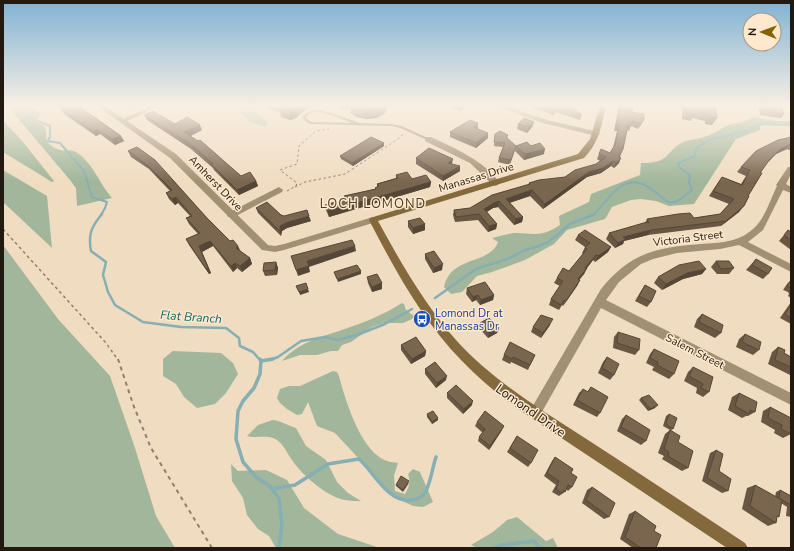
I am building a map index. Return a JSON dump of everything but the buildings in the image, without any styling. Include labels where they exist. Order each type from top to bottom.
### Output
[{"type":"main road","name":"Manassas Drive","points":[[373,220],[581,156],[590,148],[597,131]]},
{"type":"main road","name":"Lomond Drive","points":[[373,220],[416,293],[447,336],[482,374],[507,395],[535,414],[740,548]]},
{"type":"street","name":"Amherst Drive","points":[[137,131],[173,156],[262,246],[275,249]]},
{"type":"street","points":[[582,131],[596,134]]},
{"type":"street","points":[[428,139],[467,157],[496,183]]},
{"type":"street","name":"Victoria Street","points":[[535,414],[600,302],[618,275],[629,266],[650,255],[684,249],[730,245],[749,237],[761,228],[780,185],[791,169]]},
{"type":"street","points":[[780,185],[791,190]]},
{"type":"street","points":[[231,215],[279,190]]},
{"type":"street","name":"Manassas Drive","points":[[275,249],[373,220]]},
{"type":"street","points":[[740,242],[791,268]]},
{"type":"street","name":"Salem Street","points":[[600,302],[791,399]]},
{"type":"lane","points":[[410,131],[428,139]]},
{"type":"path","points":[[295,187],[297,185],[296,182],[280,170],[297,164],[300,144],[316,131],[319,131]]},
{"type":"path","points":[[279,190],[283,193],[305,182],[348,173],[401,137],[407,131]]},
{"type":"path","points":[[3,229],[101,337],[118,360],[134,407],[151,448],[212,548]]},
{"type":"green space","points":[[3,131],[13,131],[54,181],[52,182],[3,152]]},
{"type":"green space","points":[[28,131],[46,131],[47,140],[54,148],[58,150],[72,151],[79,154],[93,169],[112,198],[77,206],[76,188]]},
{"type":"green space","points":[[718,131],[758,131],[736,139],[694,204],[669,206],[656,201],[641,199],[631,200],[612,207],[605,219],[567,230],[554,244],[525,260],[477,276],[462,292],[451,294],[444,287],[448,277],[454,270],[494,249],[498,242],[492,238],[514,233],[538,234],[547,232],[560,225],[559,216],[589,202],[591,194],[640,175],[641,163],[651,163],[663,159],[683,142],[702,138]]},
{"type":"green space","points":[[3,170],[47,196],[52,248],[3,202]]},
{"type":"green space","points":[[3,245],[58,319],[110,376],[135,448],[156,516],[175,548],[3,548]]},
{"type":"green space","points":[[402,303],[404,304],[406,310],[414,316],[412,319],[403,323],[384,323],[372,327],[351,342],[342,345],[338,351],[331,351],[317,355],[300,355],[282,361],[302,345],[372,319]]},
{"type":"green space","points":[[173,351],[221,353],[233,363],[238,374],[226,393],[215,404],[197,408],[184,397],[176,384],[163,376],[163,359]]},
{"type":"green space","points":[[333,371],[337,372],[339,376],[353,419],[364,440],[380,458],[398,463],[394,476],[395,491],[405,494],[409,484],[408,474],[413,469],[420,472],[433,502],[423,507],[413,506],[394,497],[387,492],[376,477],[335,433],[317,426],[308,402],[302,414],[297,415],[287,409],[277,398],[280,389],[289,386],[300,386]]},
{"type":"green space","points":[[273,420],[296,428],[306,446],[326,460],[337,482],[348,493],[361,501],[338,498],[323,490],[296,466],[284,447],[277,440],[270,437],[247,436],[258,425]]},
{"type":"green space","points":[[231,464],[238,471],[266,470],[287,480],[304,508],[338,534],[380,548],[276,548],[269,536],[258,529],[247,515],[243,498],[232,481]]},
{"type":"green space","points":[[517,517],[546,541],[553,538],[558,548],[477,548],[471,545],[493,532],[507,520]]},
{"type":"waterway","name":"Flat Branch","points":[[50,131],[48,141],[60,143],[84,171],[92,197],[107,202],[101,215]]},
{"type":"waterway","points":[[593,215],[616,191],[629,183],[637,182],[645,185],[668,202],[675,202],[681,199],[692,190],[689,183],[690,175],[680,168],[678,163],[695,156],[696,148],[711,139],[746,131]]},
{"type":"waterway","name":"Flat Branch","points":[[102,214],[91,231],[90,245],[91,251],[106,262],[103,275],[108,292],[115,305],[143,322],[181,327],[226,328],[239,338],[240,346],[253,352],[260,360]]},
{"type":"waterway","points":[[435,298],[476,269],[510,258],[523,251],[547,243],[570,224],[593,215]]},
{"type":"waterway","points":[[272,359],[278,357],[301,341],[325,337],[337,340],[357,335],[385,324],[412,309]]},
{"type":"waterway","points":[[261,361],[272,359]]},
{"type":"waterway","name":"Flat Branch","points":[[261,361],[260,374],[254,388],[243,401],[238,411],[236,439],[243,462],[257,478],[272,489]]},
{"type":"waterway","points":[[272,489],[295,485],[328,464],[359,459],[388,492],[403,500],[413,500],[425,493],[436,457]]},
{"type":"waterway","name":"Flat Branch","points":[[272,489],[279,499],[282,524],[279,548]]},
{"type":"waterway","name":"Flat Branch","points":[[494,548],[501,545],[534,541],[540,548]]},
{"type":"place","name":"Lomond Dr at Manassas Dr","points":[[422,319]]},
{"type":"district","name":"LOCH LOMOND","points":[[373,203]]}]
